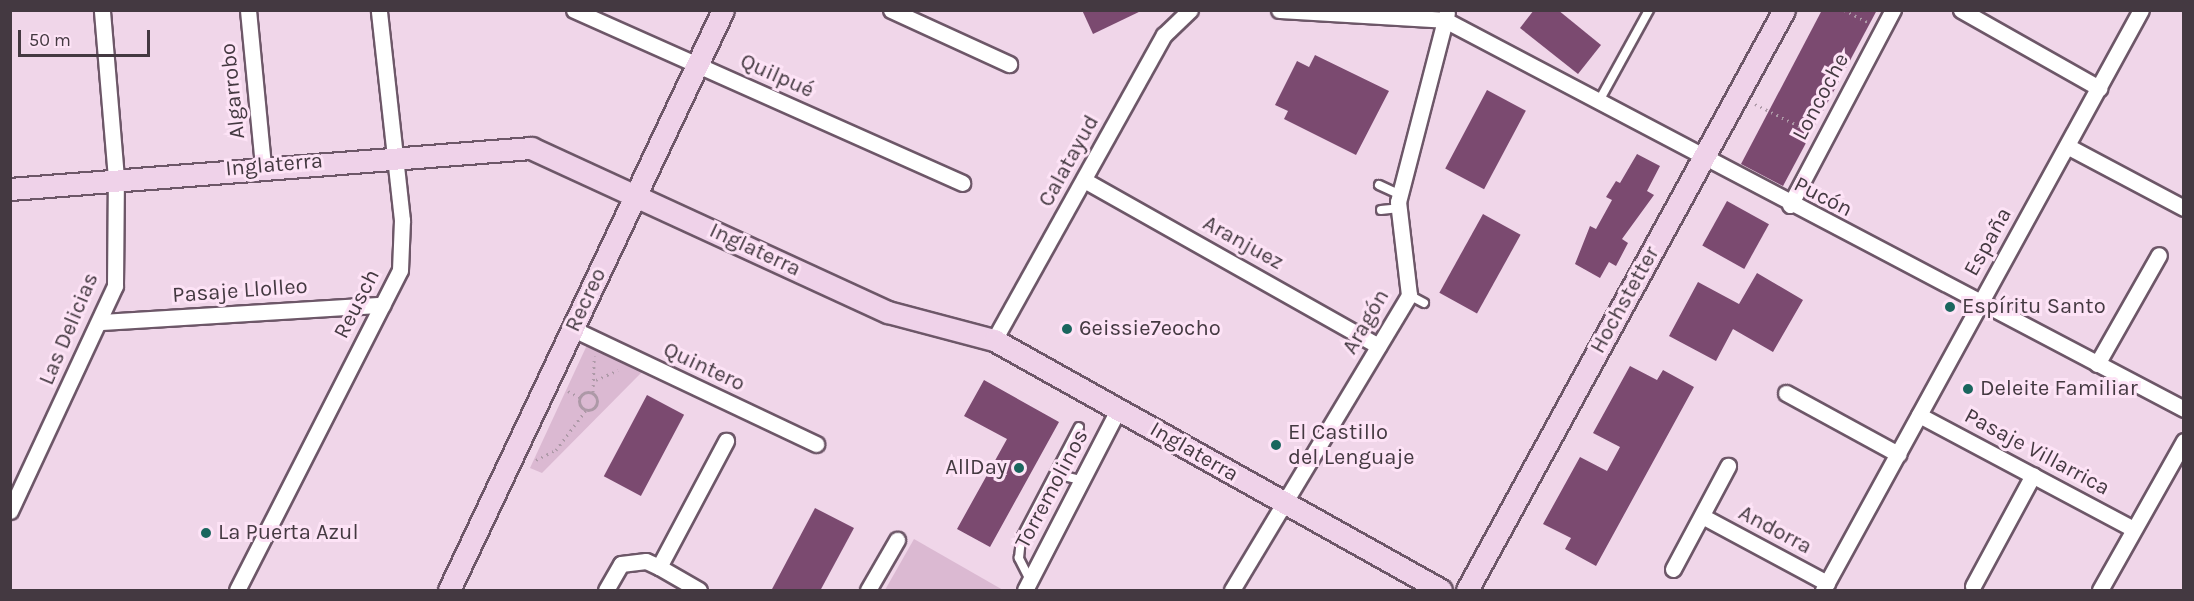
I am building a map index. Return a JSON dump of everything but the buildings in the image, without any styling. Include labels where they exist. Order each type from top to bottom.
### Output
[{"type":"street","name":"Las Delicias","points":[[10,511],[101,322],[118,264],[116,178],[102,10]]},
{"type":"street","name":"Algarrobo","points":[[248,10],[263,166]]},
{"type":"street","name":"Reusch","points":[[237,591],[382,305],[402,258],[396,155],[379,10]]},
{"type":"street","name":"Quilpué","points":[[574,10],[962,183]]},
{"type":"street","name":"Recreo","points":[[449,591],[723,10]]},
{"type":"street","points":[[891,10],[1009,64]]},
{"type":"street","name":"Calatayud","points":[[994,340],[1164,35],[1190,10]]},
{"type":"street","points":[[1279,10],[1446,15]]},
{"type":"street","name":"Hochstetter","points":[[1467,591],[1784,10]]},
{"type":"street","name":"Loncoche","points":[[1790,205],[1893,10]]},
{"type":"street","points":[[1961,10],[2099,88]]},
{"type":"street","name":"España","points":[[1825,587],[2141,10]]},
{"type":"street","name":"Pucón","points":[[1446,15],[1597,105],[2184,409]]},
{"type":"street","name":"Aragón","points":[[1232,591],[1408,295],[1400,201],[1446,15]]},
{"type":"street","points":[[2067,146],[2184,208]]},
{"type":"street","name":"Inglaterra","points":[[10,189],[396,155],[531,148],[888,312],[994,340],[1119,408],[1284,504],[1441,591]]},
{"type":"street","name":"Aranjuez","points":[[1084,180],[1379,346]]},
{"type":"street","points":[[2097,364],[2159,255]]},
{"type":"street","name":"Pasaje Llolleo","points":[[101,322],[382,305]]},
{"type":"street","name":"Quintero","points":[[573,328],[640,362],[816,444]]},
{"type":"street","points":[[1786,393],[1898,454]]},
{"type":"street","name":"Torremolinos","points":[[1027,585],[1119,408]]},
{"type":"street","name":"Pasaje Villarrica","points":[[1919,415],[2133,529]]},
{"type":"street","points":[[659,567],[726,441]]},
{"type":"street","points":[[2100,591],[2184,441]]},
{"type":"street","name":"Andorra","points":[[1672,569],[1728,466]]},
{"type":"street","points":[[1973,586],[2033,475]]},
{"type":"street","name":"Andorra","points":[[1702,516],[1825,587]]},
{"type":"street","points":[[868,591],[897,540]]},
{"type":"street","points":[[606,591],[621,564],[646,561],[699,591]]},
{"type":"lane","points":[[1597,105],[1649,10]]},
{"type":"lane","points":[[1379,185],[1400,201],[1381,210]]},
{"type":"lane","points":[[1408,295],[1424,303]]},
{"type":"lane","points":[[1027,585],[1021,566],[1019,544],[1079,427]]},
{"type":"lane","points":[[1054,474],[1082,480]]},
{"type":"path","points":[[1844,10],[1882,30]]},
{"type":"path","points":[[1738,95],[1824,139]]},
{"type":"path","points":[[536,460],[556,450],[586,410],[597,405],[592,392],[596,380],[595,357],[588,348]]},
{"type":"path","points":[[596,380],[636,369],[640,362]]},
{"type":"path","points":[[568,391],[579,397],[586,410]]},
{"type":"path","points":[[579,397],[592,392]]},
{"type":"shaded area","points":[[587,345],[642,372],[542,473],[530,468]]},
{"type":"shaded area","points":[[914,539],[1003,590],[885,590]]},
{"type":"place","name":"Espíritu Santo","points":[[1950,307]]},
{"type":"place","name":"6eissie7eocho","points":[[1067,329]]},
{"type":"place","name":"Deleite Familiar","points":[[1968,389]]},
{"type":"place","name":"El Castillo del Lenguaje","points":[[1276,445]]},
{"type":"place","name":"AllDay","points":[[1019,468]]},
{"type":"place","name":"La Puerta Azul","points":[[206,533]]}]
